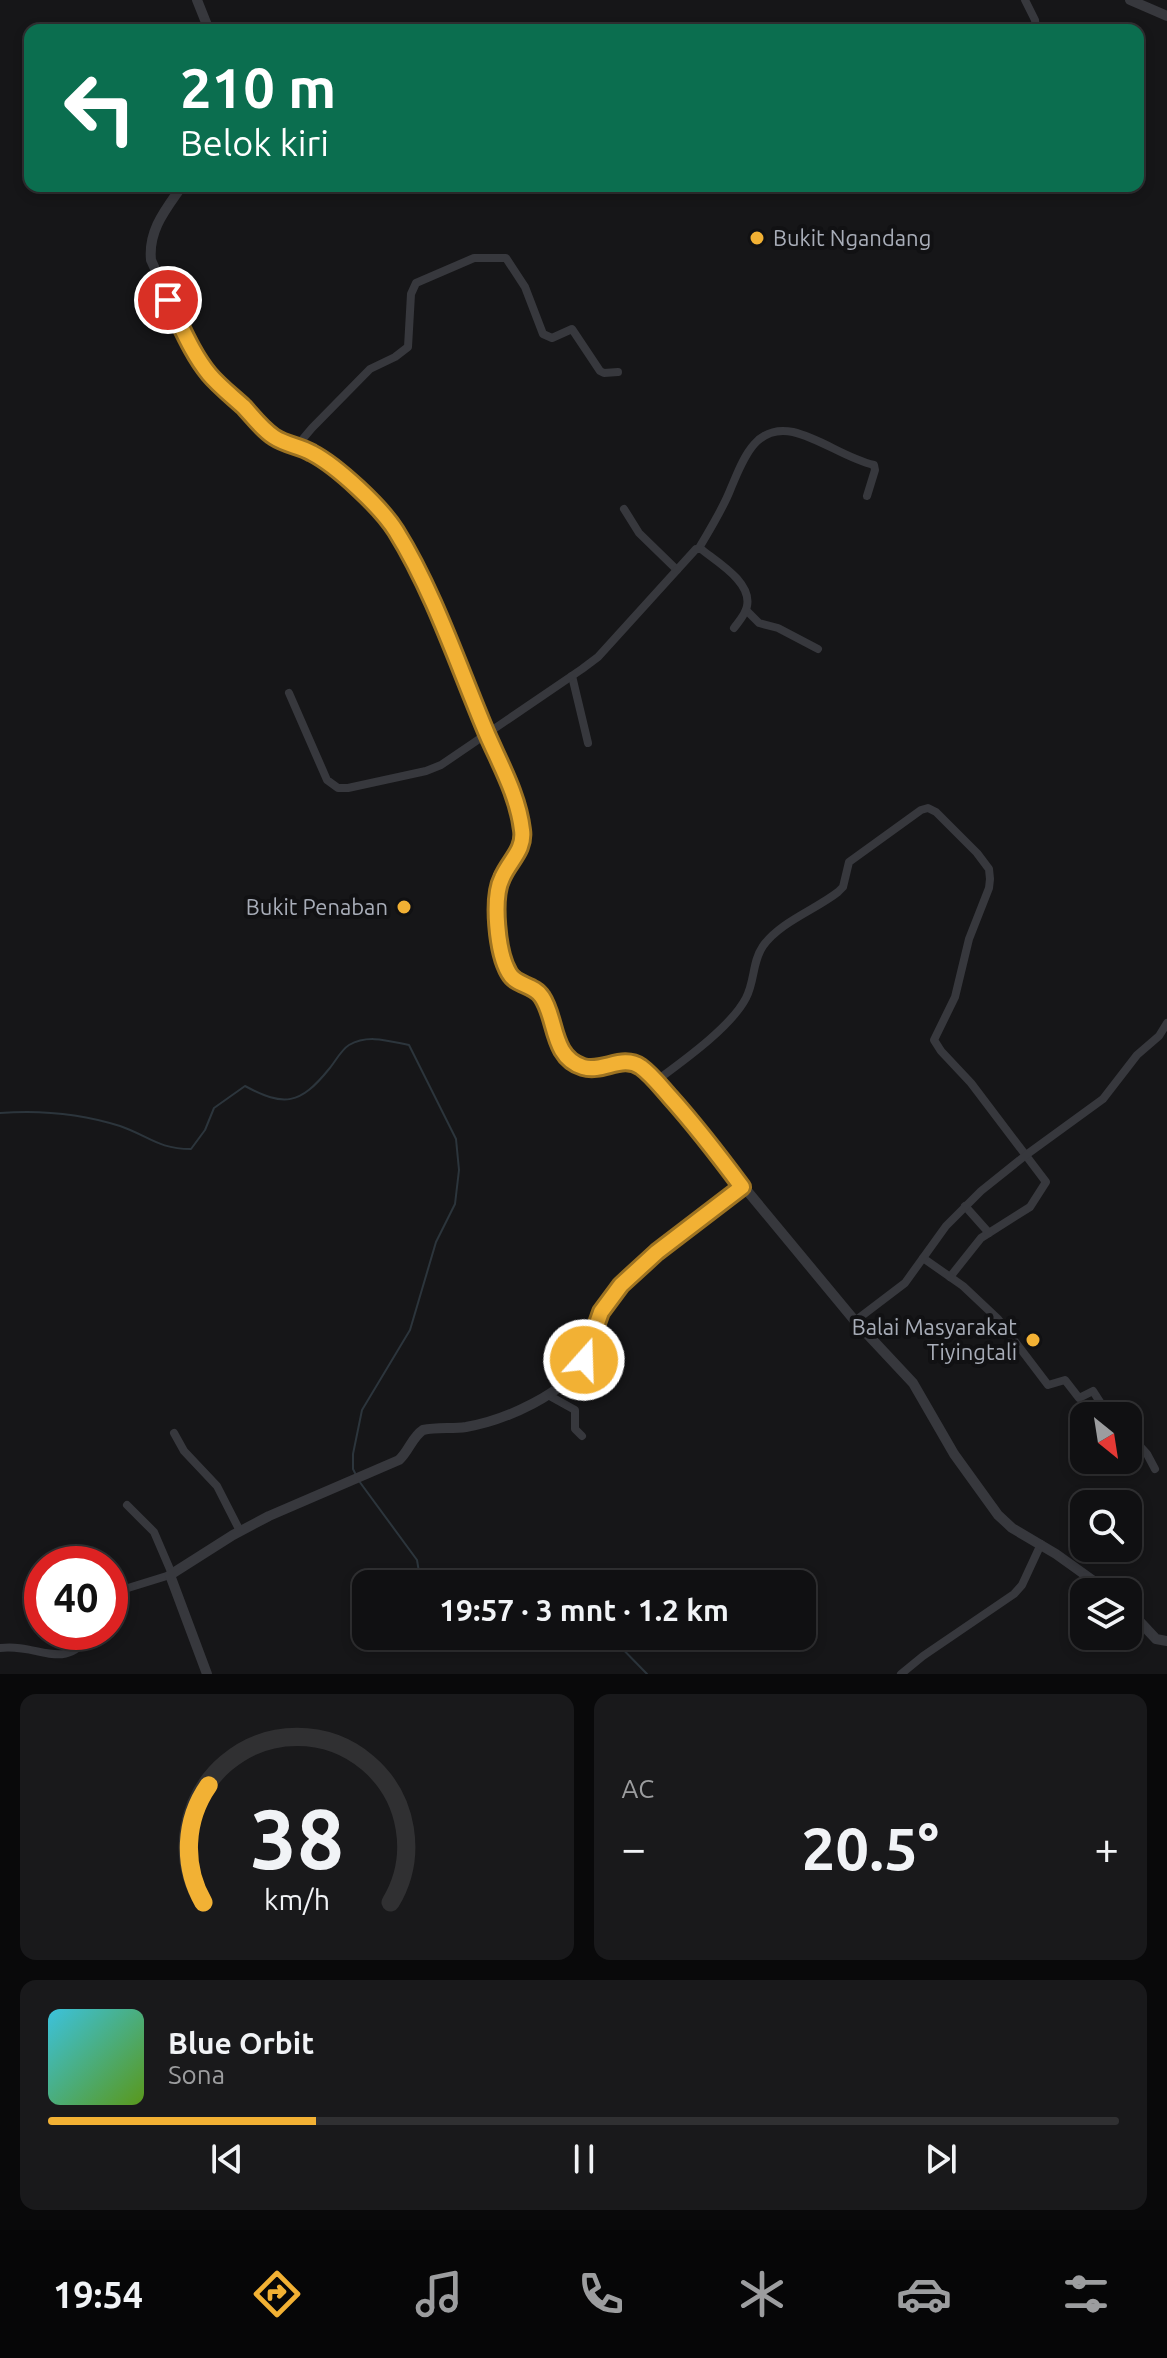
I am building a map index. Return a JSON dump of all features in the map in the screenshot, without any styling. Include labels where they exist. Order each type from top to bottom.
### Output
[{"type":"street","points":[[197,0],[207,24]]},
{"type":"street","points":[[1025,0],[1035,24]]},
{"type":"street","points":[[1130,0],[1167,16]]},
{"type":"street","points":[[178,192],[161,215],[151,238],[151,260],[191,348],[207,371],[271,435],[313,453],[365,496],[395,530],[426,591],[513,790],[523,835],[522,845],[501,879],[496,900],[509,972],[542,996],[557,1041],[572,1062],[586,1068],[631,1062],[656,1081],[855,1321],[913,1383],[954,1454],[998,1515],[1012,1528],[1089,1578]]},
{"type":"street","points":[[296,447],[370,369],[408,347],[411,294],[416,283],[474,258],[506,258],[525,287],[543,334],[552,338],[572,329],[600,371],[610,374],[618,372]]},
{"type":"street","points":[[289,693],[327,780],[338,788],[426,771],[487,734],[598,657],[699,548],[750,446],[768,434],[781,431],[794,433],[828,445],[850,458],[874,465],[867,496]]},
{"type":"street","points":[[624,509],[639,533],[677,570]]},
{"type":"street","points":[[699,548],[746,591],[746,610],[734,628]]},
{"type":"street","points":[[746,610],[759,623],[778,628],[818,649]]},
{"type":"street","points":[[572,676],[588,743]]},
{"type":"street","points":[[656,1081],[687,1058],[734,1014],[753,981],[755,959],[764,944],[838,892],[843,887],[849,862],[855,856],[928,808],[936,812],[977,853],[989,869],[990,879],[969,939],[955,997],[934,1040],[971,1083],[1046,1182],[1030,1207],[971,1248],[950,1277]]},
{"type":"street","points":[[855,1321],[905,1283],[946,1226],[965,1206],[1026,1155],[1103,1099],[1167,1023]]},
{"type":"street","points":[[128,1588],[171,1574],[240,1531],[399,1460],[423,1430],[481,1424],[530,1406],[548,1395],[584,1360],[601,1312],[621,1285],[657,1252],[742,1187]]},
{"type":"street","points":[[965,1206],[989,1233]]},
{"type":"street","points":[[923,1258],[998,1319],[1048,1385],[1065,1380],[1079,1398],[1093,1391],[1100,1402]]},
{"type":"street","points":[[548,1395],[575,1410],[575,1429],[582,1436]]},
{"type":"street","points":[[174,1433],[190,1457],[217,1486],[240,1531]]},
{"type":"street","points":[[1142,1448],[1155,1469]]},
{"type":"street","points":[[127,1505],[154,1532],[207,1674]]},
{"type":"street","points":[[901,1674],[1014,1594],[1022,1585],[1041,1544]]},
{"type":"street","points":[[1142,1624],[1156,1639],[1167,1641]]},
{"type":"street","points":[[0,1648],[13,1648],[35,1661]]},
{"type":"street","points":[[80,1660],[84,1650]]},
{"type":"waterway","points":[[0,1113],[30,1112],[91,1118],[120,1126],[162,1144],[191,1149],[205,1130],[214,1108],[245,1086],[270,1097],[291,1099],[319,1081],[349,1045],[379,1039],[409,1045],[456,1139],[459,1170],[455,1204],[436,1242],[410,1330],[362,1410],[353,1454],[356,1475]]},
{"type":"waterway","points":[[359,1481],[417,1560],[419,1570]]},
{"type":"waterway","points":[[624,1650],[647,1674]]},
{"type":"place","name":"Bukit Ngandang","points":[[757,238]]},
{"type":"place","name":"Bukit Penaban","points":[[404,907]]},
{"type":"place","name":"Balai Masyarakat Tiyingtali","points":[[1033,1340]]},
{"type":"route","points":[[168,300],[191,348],[215,380],[271,435],[313,453],[365,496],[395,530],[420,577],[513,790],[521,816],[522,845],[501,879],[496,900],[504,961],[509,972],[542,996],[557,1041],[572,1062],[586,1068],[597,1068],[631,1062],[644,1069],[688,1118],[742,1187],[657,1252],[621,1285],[601,1312],[584,1360]]}]
